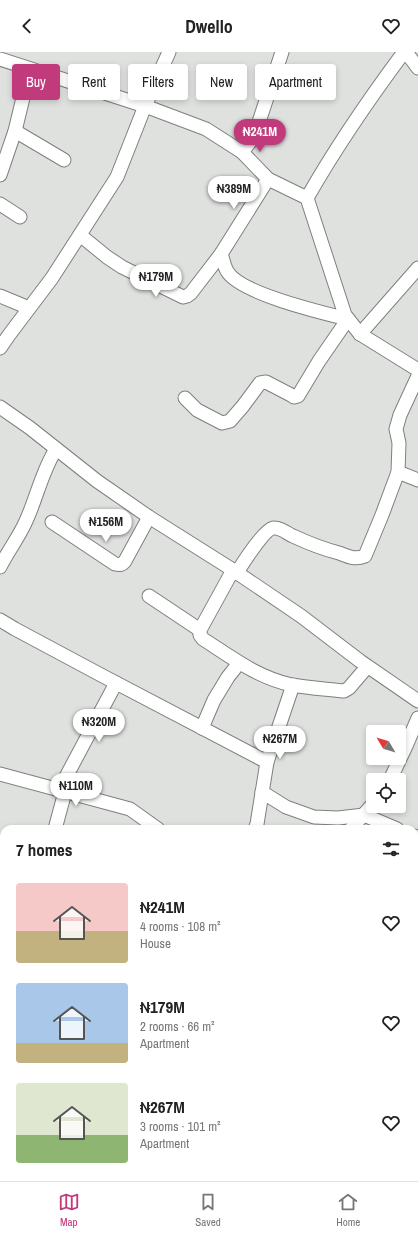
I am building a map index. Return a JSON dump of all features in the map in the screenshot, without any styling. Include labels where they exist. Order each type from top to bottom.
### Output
[{"type":"street","points":[[242,152],[254,137],[282,52]]},
{"type":"street","points":[[307,198],[324,167],[367,103],[405,52],[418,68]]},
{"type":"street","points":[[0,348],[52,278],[117,177],[165,53]]},
{"type":"street","points":[[0,60],[13,64]]},
{"type":"street","points":[[60,79],[145,106],[206,129],[242,152],[268,179],[307,198],[345,315],[360,334],[418,370]]},
{"type":"street","points":[[0,175],[15,131],[22,100]]},
{"type":"street","points":[[15,131],[64,160]]},
{"type":"street","points":[[80,235],[122,267],[183,297],[187,296],[191,293],[221,254],[268,179]]},
{"type":"street","points":[[0,204],[20,217]]},
{"type":"street","points":[[221,254],[228,272],[240,283],[291,304],[348,319]]},
{"type":"street","points":[[360,334],[418,268]]},
{"type":"street","points":[[0,296],[29,308]]},
{"type":"street","points":[[185,398],[197,410],[222,423],[230,421],[260,383],[266,382],[294,397],[298,396],[319,361],[348,319]]},
{"type":"street","points":[[367,667],[350,688],[344,691],[292,685],[264,676],[239,663],[203,639],[200,635],[200,630],[235,572],[270,529],[279,528],[293,536],[324,549],[347,556],[359,558],[365,556],[398,472],[399,444],[396,429],[400,415],[418,376]]},
{"type":"street","points":[[0,407],[97,481],[149,517],[301,616],[367,667],[418,701]]},
{"type":"street","points":[[0,567],[26,521],[45,470],[56,449]]},
{"type":"street","points":[[398,472],[418,480]]},
{"type":"street","points":[[52,522],[115,564],[119,565],[125,561],[149,517]]},
{"type":"street","points":[[149,596],[200,630]]},
{"type":"street","points":[[0,620],[116,684],[267,762]]},
{"type":"street","points":[[202,728],[214,700],[228,677],[239,663]]},
{"type":"street","points":[[56,825],[62,791],[116,684]]},
{"type":"street","points":[[256,825],[267,762],[292,685]]},
{"type":"street","points":[[393,773],[418,718]]},
{"type":"street","points":[[0,774],[130,810],[152,825]]},
{"type":"street","points":[[262,792],[286,807],[314,817],[338,818],[364,815],[388,825]]},
{"type":"street","points":[[355,825],[366,813]]}]
